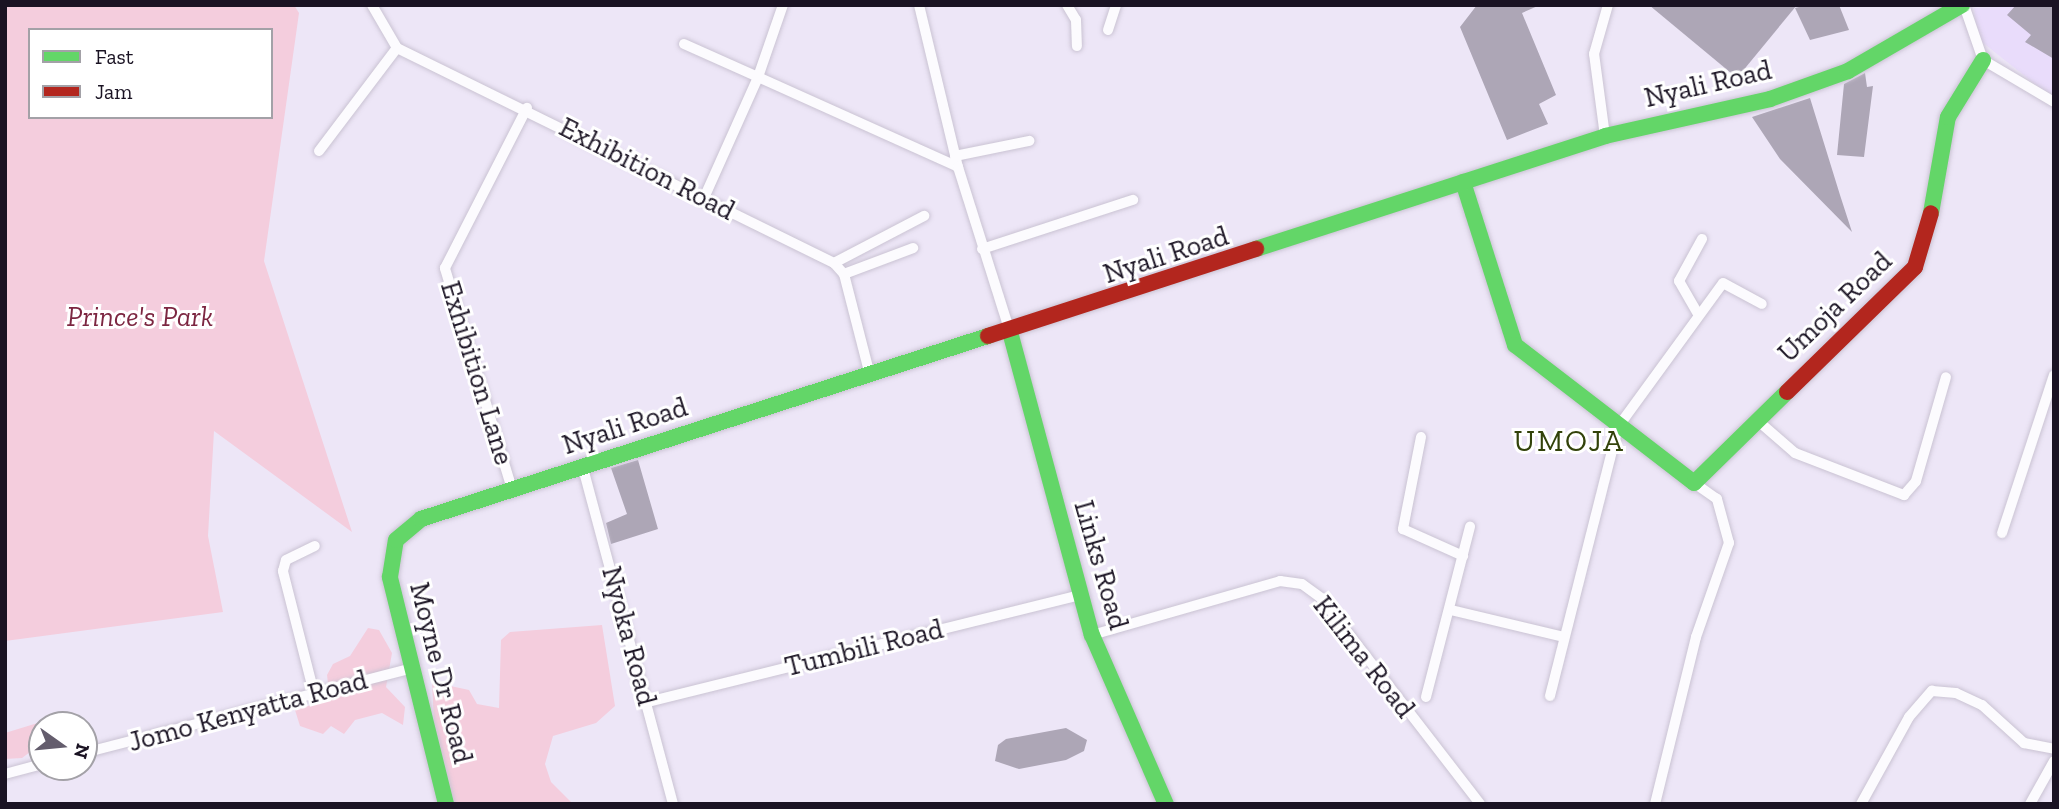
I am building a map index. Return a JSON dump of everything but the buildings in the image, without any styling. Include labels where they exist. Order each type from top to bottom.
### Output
[{"type":"main road","name":"Nyali Road","points":[[390,554],[396,540],[421,519],[1010,332],[1605,136],[1770,99],[1848,71],[1963,5]]},
{"type":"main road","name":"Umoja Road","points":[[1694,483],[1915,267],[1929,226],[1948,117],[1983,60]]},
{"type":"main road","points":[[1463,182],[1515,345],[1694,483]]},
{"type":"main road","name":"Links Road","points":[[1010,332],[1092,635],[1166,804]]},
{"type":"main road","name":"Moyne Dr Road","points":[[390,554],[393,593],[446,804]]},
{"type":"street","points":[[319,151],[397,48],[372,5]]},
{"type":"street","points":[[704,198],[758,77],[783,5]]},
{"type":"street","points":[[919,5],[956,161],[1010,332]]},
{"type":"street","points":[[1068,5],[1076,20],[1077,46]]},
{"type":"street","points":[[1108,30],[1116,5]]},
{"type":"street","points":[[1605,136],[1594,54],[1608,5]]},
{"type":"street","points":[[1963,5],[1983,60],[2054,102]]},
{"type":"street","points":[[684,44],[956,161],[1029,141]]},
{"type":"street","name":"Exhibition Road","points":[[397,48],[527,108],[834,263],[844,274],[870,375]]},
{"type":"street","name":"Exhibition Lane","points":[[512,489],[445,268],[527,108]]},
{"type":"street","points":[[982,249],[1133,200]]},
{"type":"street","points":[[834,263],[924,216]]},
{"type":"street","points":[[1698,314],[1679,281],[1702,239]]},
{"type":"street","points":[[844,274],[913,248]]},
{"type":"street","points":[[1549,696],[1618,427],[1723,283],[1762,304]]},
{"type":"street","points":[[2002,533],[2054,374]]},
{"type":"street","points":[[1757,420],[1795,453],[1904,495],[1916,481],[1945,377]]},
{"type":"street","points":[[1422,438],[1403,529],[1463,556]]},
{"type":"street","name":"Nyoka Road","points":[[583,468],[648,702],[673,804]]},
{"type":"street","points":[[1655,804],[1696,637],[1729,543],[1717,499],[1694,483]]},
{"type":"street","points":[[1426,697],[1451,610],[1470,527]]},
{"type":"street","points":[[314,693],[283,571],[286,560],[315,546]]},
{"type":"street","name":"Kilima Road","points":[[1092,635],[1280,581],[1302,584],[1321,598],[1480,804]]},
{"type":"street","name":"Tumbili Road","points":[[648,702],[1080,594]]},
{"type":"street","points":[[1451,610],[1564,636]]},
{"type":"street","name":"Jomo Kenyatta Road","points":[[98,749],[413,668]]},
{"type":"street","points":[[1861,804],[1909,717],[1932,691],[1956,692],[1982,705],[2014,737],[2054,749]]},
{"type":"street","points":[[2030,804],[2054,761]]},
{"type":"street","points":[[5,774],[28,768]]},
{"type":"shaded area","points":[[2054,5],[2054,99],[1977,38],[1974,8]]},
{"type":"green space","name":"Prince's Park","points":[[5,5],[294,5],[299,13],[264,261],[352,532],[214,431],[208,536],[223,612],[5,641]]},
{"type":"green space","points":[[602,625],[615,706],[596,723],[553,736],[545,764],[551,782],[573,804],[453,804],[435,743],[432,682],[469,690],[477,704],[499,708],[501,640],[510,632]]},
{"type":"green space","points":[[368,628],[379,630],[392,653],[386,687],[405,707],[403,725],[382,713],[355,720],[344,734],[331,726],[323,734],[300,726],[295,710],[330,699],[327,675],[333,664],[350,656]]},
{"type":"green space","points":[[28,726],[28,754],[22,758],[5,759],[5,733]]},
{"type":"traffic: fast","points":[[1256,249],[1605,136],[1770,99],[1848,71],[1962,5]]},
{"type":"traffic: fast","points":[[1931,213],[1948,117],[1983,60]]},
{"type":"traffic: fast","points":[[1463,182],[1515,345],[1694,483],[1787,392]]},
{"type":"traffic: fast","points":[[1010,332],[1092,635],[1166,804]]},
{"type":"traffic: fast","points":[[446,804],[390,577],[396,540],[421,519],[988,336]]},
{"type":"traffic: jam","points":[[1787,392],[1915,267],[1931,213]]},
{"type":"traffic: jam","points":[[988,336],[1256,249]]},
{"type":"district","name":"UMOJA","points":[[1569,441]]}]
